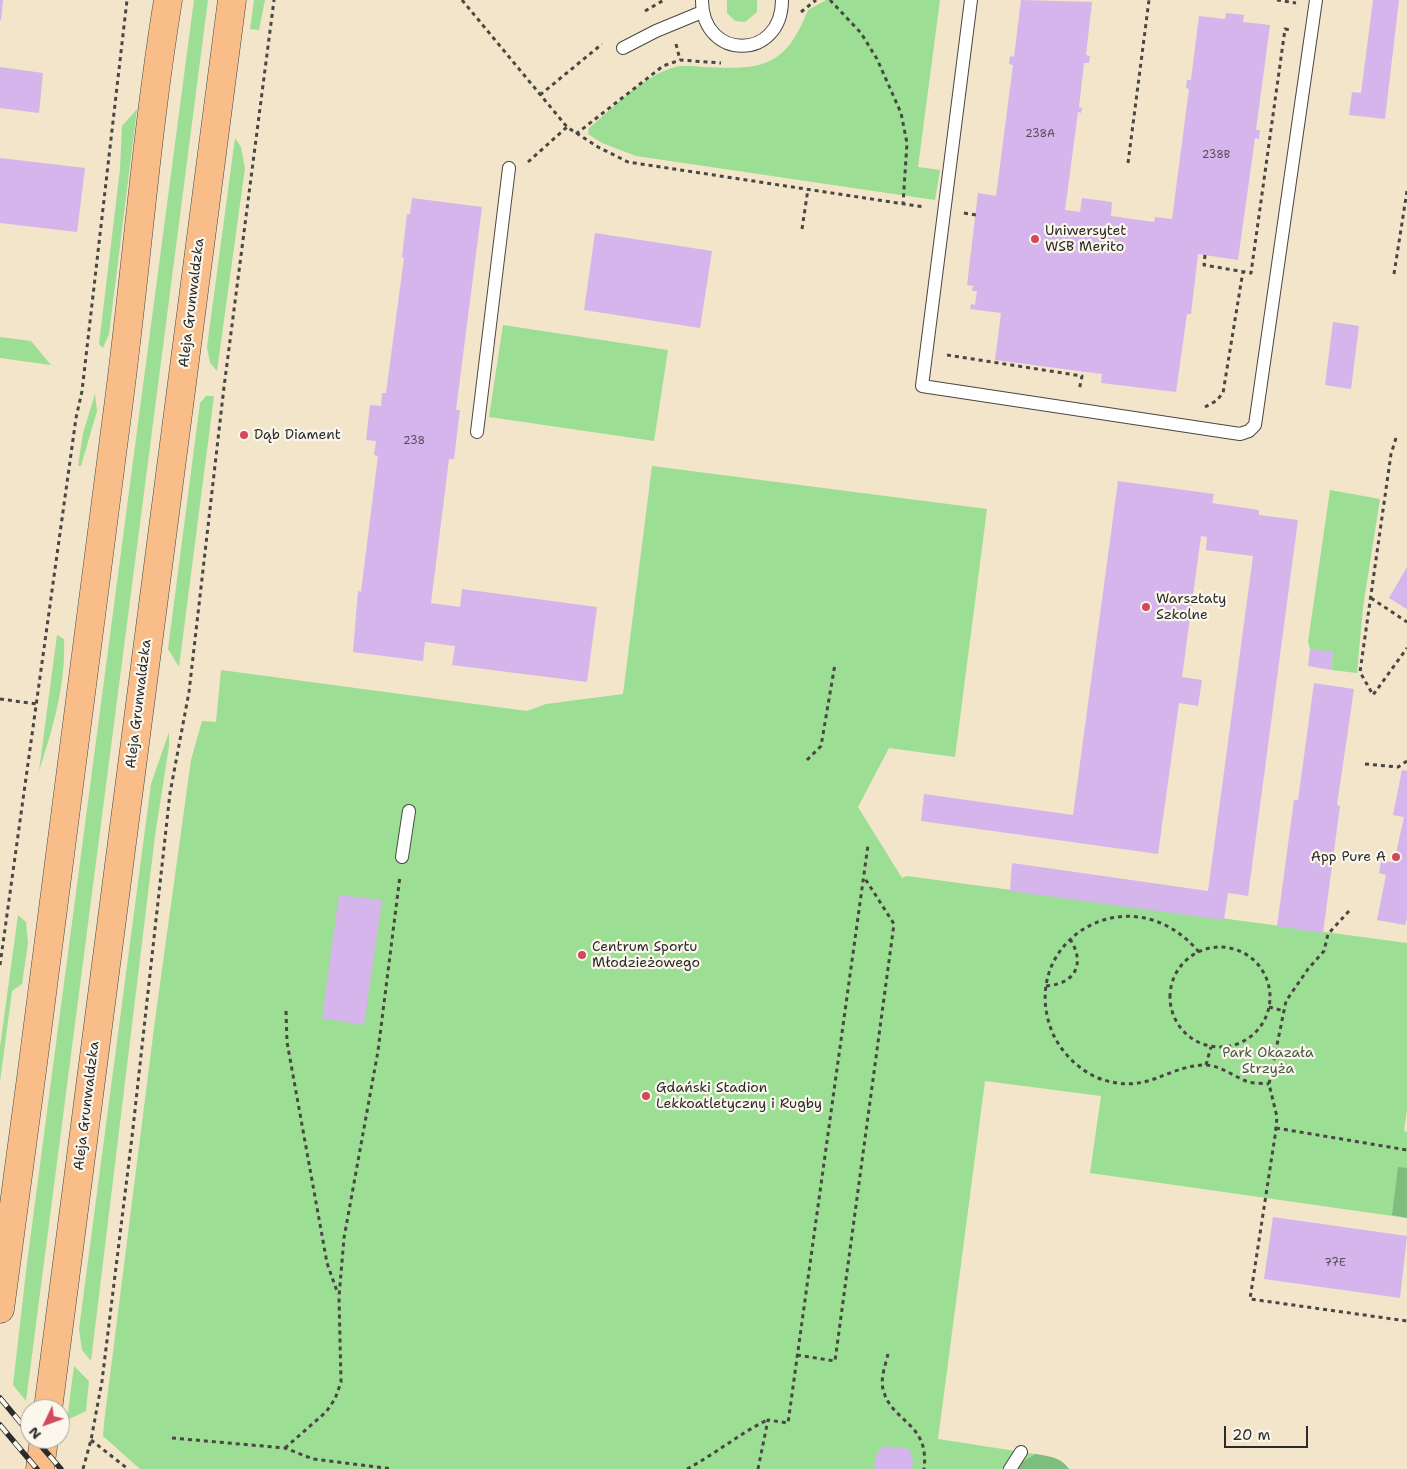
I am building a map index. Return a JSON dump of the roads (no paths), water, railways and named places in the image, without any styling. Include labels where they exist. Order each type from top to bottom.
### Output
[{"type":"main road","points":[[0,1309],[54,910],[118,405],[158,60],[168,0]]},
{"type":"main road","name":"Aleja Grunwaldzka","points":[[49,1399],[232,0]]},
{"type":"main road","points":[[40,1469],[43,1449]]},
{"type":"lane","points":[[623,48],[702,6],[706,24],[713,34],[723,42],[736,46],[748,46],[760,42],[771,34],[780,18],[782,0]]},
{"type":"lane","points":[[971,0],[922,386],[1240,434],[1248,431],[1255,424],[1316,0]]},
{"type":"lane","points":[[477,432],[509,168]]},
{"type":"lane","points":[[402,857],[409,811]]},
{"type":"lane","points":[[1010,1469],[1021,1452]]},
{"type":"railway","points":[[0,1398],[20,1422]]},
{"type":"railway","points":[[0,1425],[37,1469]]},
{"type":"railway","points":[[44,1449],[61,1469]]},
{"type":"place","name":"Uniwersytet WSB Merito","points":[[1035,239]]},
{"type":"place","name":"Dąb Diament","points":[[244,435]]},
{"type":"place","name":"Warsztaty Szkolne","points":[[1146,607]]},
{"type":"place","name":"App Pure A","points":[[1396,857]]},
{"type":"place","name":"Centrum Sportu Młodzieżowego","points":[[582,955]]},
{"type":"place","name":"Gdański Stadion Lekkoatletyczny i Rugby","points":[[646,1096]]},
{"type":"park label","name":"Park Okazała Strzyża","points":[[1268,1062]]}]
